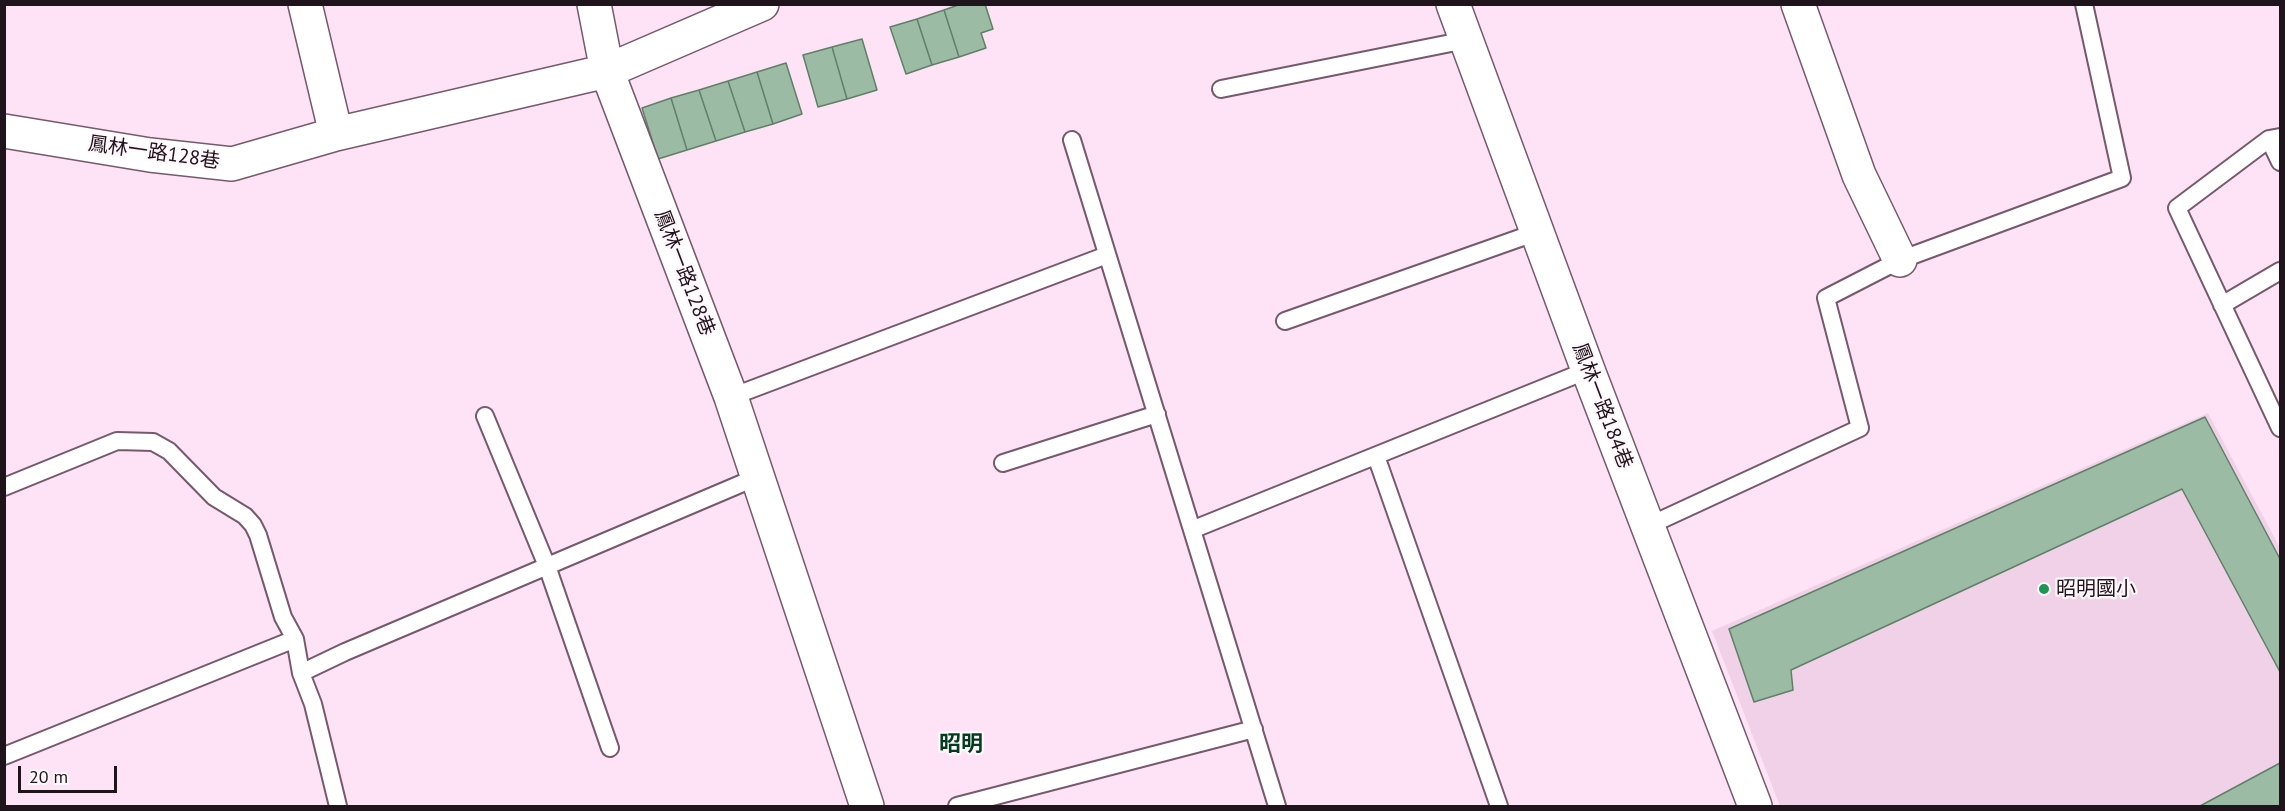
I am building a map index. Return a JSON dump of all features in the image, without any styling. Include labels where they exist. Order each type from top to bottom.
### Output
[{"type":"street","points":[[305,4],[336,134]]},
{"type":"street","name":"鳳林一路128巷","points":[[594,4],[607,71],[730,397],[867,807]]},
{"type":"street","points":[[607,71],[762,4]]},
{"type":"street","name":"鳳林一路184巷","points":[[1452,4],[1588,370],[1755,807]]},
{"type":"street","points":[[1798,4],[1859,175],[1900,260]]},
{"type":"street","name":"鳳林一路128巷","points":[[4,131],[150,155],[232,164],[336,134],[607,71]]},
{"type":"lane","points":[[1648,526],[1860,428],[1826,298],[1900,260],[2122,178],[2084,4]]},
{"type":"lane","points":[[1221,89],[1466,40]]},
{"type":"lane","points":[[2280,162],[2275,138],[2177,208],[2280,428]]},
{"type":"lane","points":[[1072,140],[1194,529],[1277,807]]},
{"type":"lane","points":[[1285,321],[1537,232]]},
{"type":"lane","points":[[730,397],[1107,255]]},
{"type":"lane","points":[[2222,304],[2280,271]]},
{"type":"lane","points":[[1194,529],[1588,370]]},
{"type":"lane","points":[[1003,463],[1157,414]]},
{"type":"lane","points":[[485,416],[547,566],[610,748]]},
{"type":"lane","points":[[4,487],[117,441],[153,442],[169,451],[214,497],[245,516],[253,525],[283,617],[295,639],[301,673],[313,704],[338,807]]},
{"type":"lane","points":[[1376,456],[1499,807]]},
{"type":"lane","points":[[301,673],[345,651],[757,477]]},
{"type":"lane","points":[[4,756],[295,639]]},
{"type":"lane","points":[[957,807],[1254,729]]},
{"type":"shaded area","name":"昭明國小","points":[[2208,413],[2280,548],[2280,806],[1780,806],[1712,631]]},
{"type":"building","points":[[961,4],[985,4],[993,29],[981,33],[986,48],[959,57],[944,10]]},
{"type":"building","points":[[944,10],[959,57],[932,65],[917,19]]},
{"type":"building","points":[[917,19],[932,65],[906,74],[890,27]]},
{"type":"building","points":[[862,39],[877,90],[847,99],[832,47]]},
{"type":"building","points":[[832,47],[847,99],[818,107],[803,55]]},
{"type":"building","points":[[786,63],[802,114],[773,124],[757,72]]},
{"type":"building","points":[[757,72],[773,124],[745,132],[728,81]]},
{"type":"building","points":[[728,81],[745,132],[716,141],[699,90]]},
{"type":"building","points":[[699,90],[716,141],[687,150],[671,98]]},
{"type":"building","points":[[671,98],[687,150],[658,159],[642,108]]},
{"type":"building","points":[[2205,417],[2280,559],[2280,672],[2182,489],[1791,670],[1793,690],[1754,702],[1729,629]]},
{"type":"building","points":[[2280,763],[2280,806],[2200,806]]},
{"type":"place","name":"昭明國小","points":[[2044,589]]},
{"type":"district","name":"昭明","points":[[961,745]]}]
